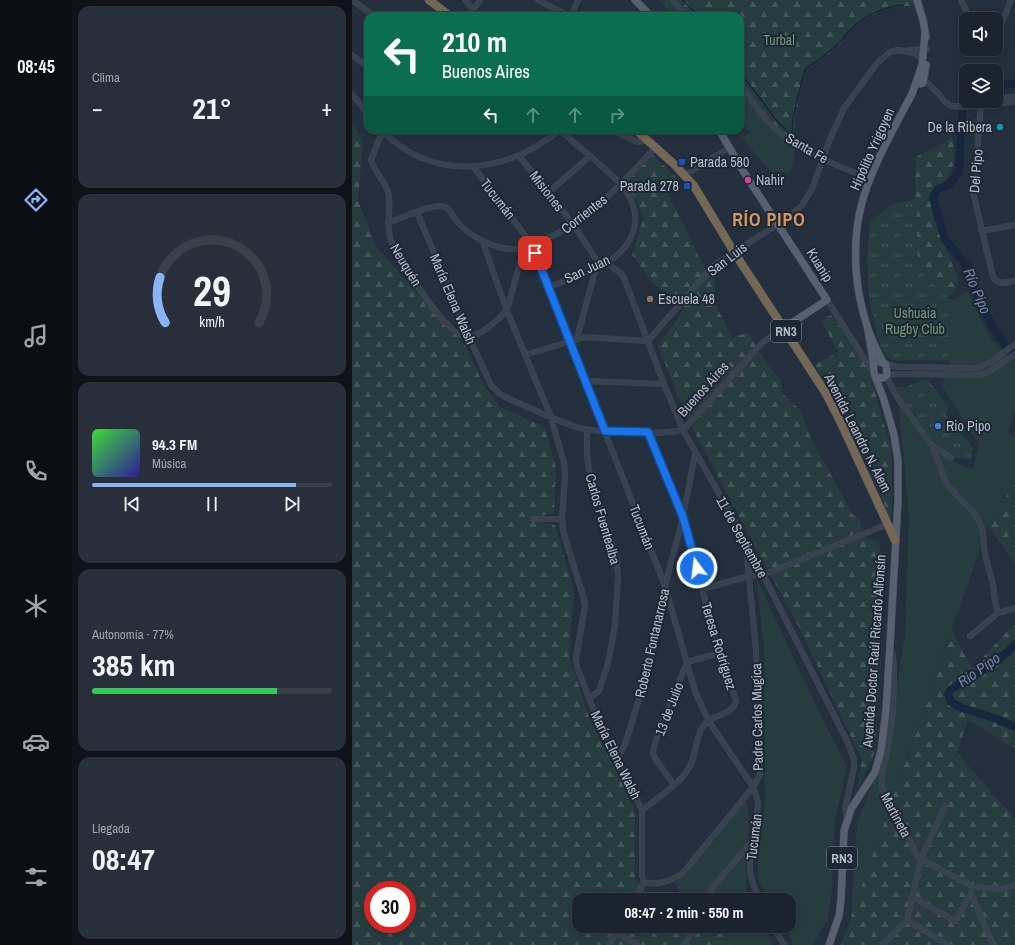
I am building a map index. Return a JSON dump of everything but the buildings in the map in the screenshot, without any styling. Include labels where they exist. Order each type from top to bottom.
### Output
[{"type":"highway","points":[[429,0],[445,12]]},
{"type":"highway","name":"Avenida Leandro N. Alem","points":[[641,134],[685,175],[833,406],[895,540]]},
{"type":"main road","points":[[634,0],[647,12]]},
{"type":"main road","name":"Hipólito Yrigoyen","points":[[895,540],[898,501],[898,461],[894,435],[874,372],[867,325],[859,294],[856,242],[861,208],[870,179],[907,103],[926,71],[925,33],[917,0]]},
{"type":"main road","name":"Hipólito Yrigoyen","points":[[921,81],[923,59],[926,49]]},
{"type":"main road","name":"Kuanip","points":[[721,134],[827,300]]},
{"type":"main road","name":"Buenos Aires","points":[[784,328],[827,300]]},
{"type":"main road","name":"Hipólito Yrigoyen","points":[[867,325],[885,363],[886,376],[884,400]]},
{"type":"main road","points":[[885,363],[878,362],[874,372],[880,378],[886,376]]},
{"type":"main road","name":"Avenida Doctor Raúl Ricardo Alfonsín","points":[[828,945],[839,916],[844,831],[847,818],[851,809],[873,779],[882,751],[890,645],[895,540]]},
{"type":"street","points":[[465,0],[473,9]]},
{"type":"street","points":[[471,12],[480,0]]},
{"type":"street","points":[[538,0],[562,12]]},
{"type":"street","points":[[572,12],[578,0]]},
{"type":"street","points":[[673,0],[683,12]]},
{"type":"street","points":[[961,0],[967,12]]},
{"type":"street","points":[[1003,20],[1011,0]]},
{"type":"street","points":[[354,1],[369,12]]},
{"type":"street","name":"San Luis","points":[[648,341],[713,266],[778,224],[797,210],[808,197],[844,108],[873,67],[890,52],[898,50],[907,51],[926,49]]},
{"type":"street","points":[[907,51],[923,59]]},
{"type":"street","points":[[352,55],[364,64]]},
{"type":"street","points":[[921,81],[934,88],[949,105],[959,107]]},
{"type":"street","name":"Santa Fe","points":[[744,89],[770,124],[794,144],[823,159],[870,179]]},
{"type":"street","points":[[352,94],[364,109]]},
{"type":"street","points":[[1003,98],[1015,97]]},
{"type":"street","points":[[1003,103],[1015,102]]},
{"type":"street","name":"Del Pipo","points":[[981,108],[973,192],[993,277],[997,282],[1003,283],[1015,281]]},
{"type":"street","name":"Neuquén","points":[[381,134],[372,164],[388,191],[389,236],[397,255],[449,327],[459,334],[469,337]]},
{"type":"street","points":[[387,134],[398,144],[415,155],[427,160],[446,164],[473,166],[502,161],[519,156],[546,141],[555,134]]},
{"type":"street","name":"San Juan","points":[[548,287],[601,266],[628,244],[634,230],[635,213],[632,202],[621,184],[565,134]]},
{"type":"street","points":[[621,134],[638,142],[648,140]]},
{"type":"street","name":"Corrientes","points":[[417,212],[444,206],[466,231],[482,240],[504,248],[524,248],[556,235],[574,225],[590,213],[621,184],[656,147]]},
{"type":"street","points":[[685,175],[729,148]]},
{"type":"street","name":"Misiones","points":[[519,156],[574,225],[601,266]]},
{"type":"street","points":[[549,192],[590,156]]},
{"type":"street","name":"Tucumán","points":[[473,166],[532,245],[665,586],[695,691],[708,720],[753,787],[758,805],[750,871],[752,883],[757,893]]},
{"type":"street","points":[[388,223],[417,212]]},
{"type":"street","name":"María Elena Walsh","points":[[417,212],[469,337],[491,385]]},
{"type":"street","points":[[981,231],[1015,225]]},
{"type":"street","points":[[482,240],[506,311],[551,416],[564,463],[565,476],[562,519],[533,519]]},
{"type":"street","points":[[469,337],[478,334],[502,318],[506,311],[524,248]]},
{"type":"street","points":[[578,338],[601,266]]},
{"type":"street","name":"11 de Septiembre","points":[[601,266],[621,272],[683,430],[695,454],[746,542],[848,743],[854,767],[845,809],[847,818]]},
{"type":"street","name":"Kuanip","points":[[827,300],[874,372]]},
{"type":"street","name":"Buenos Aires","points":[[491,385],[507,398],[574,426],[605,431],[674,432],[683,430],[762,343],[784,328]]},
{"type":"street","points":[[525,355],[570,340],[585,337],[648,341]]},
{"type":"street","points":[[885,363],[898,367],[977,368],[991,362],[1014,345]]},
{"type":"street","points":[[998,613],[993,584],[985,555],[983,533],[979,521],[950,488],[932,445],[897,397],[886,376],[899,374],[980,374],[990,370],[1015,354]]},
{"type":"street","points":[[586,381],[664,384]]},
{"type":"street","name":"Carlos Fuentealba","points":[[587,429],[587,454],[589,470],[616,556],[618,575],[615,625],[608,663],[599,691],[589,698]]},
{"type":"street","name":"Teresa Rodríguez","points":[[648,432],[683,517],[720,653],[736,701],[735,706],[731,710],[708,720]]},
{"type":"street","points":[[932,445],[951,458]]},
{"type":"street","name":"Roberto Fontanarrosa","points":[[616,759],[624,747],[649,668],[665,586],[683,517],[695,454]]},
{"type":"street","name":"María Elena Walsh","points":[[562,519],[563,531],[584,599],[584,615],[576,658],[577,667],[595,714],[642,810],[642,876],[644,882]]},
{"type":"street","points":[[702,589],[749,576],[763,575],[888,524]]},
{"type":"street","name":"Padre Carlos Mugica","points":[[644,882],[655,883],[676,877],[683,873],[753,787],[760,775],[757,670],[746,542]]},
{"type":"street","points":[[970,636],[998,613],[1015,608]]},
{"type":"street","name":"Martineta","points":[[890,645],[894,667],[893,712],[882,775],[882,788],[918,855],[922,858],[974,887],[1002,889],[1015,885]]},
{"type":"street","points":[[687,662],[720,653]]},
{"type":"street","name":"13 de Julio","points":[[674,785],[654,757],[653,752],[656,739],[687,662]]},
{"type":"street","points":[[642,810],[674,785],[688,771],[692,762],[700,730],[708,720]]},
{"type":"street","points":[[882,945],[907,920],[922,858],[945,806]]},
{"type":"street","points":[[710,893],[711,889],[753,839]]},
{"type":"street","points":[[638,893],[644,882]]},
{"type":"street","points":[[912,897],[955,921],[974,887]]},
{"type":"street","points":[[971,894],[993,945]]},
{"type":"street","points":[[907,920],[948,945]]},
{"type":"street","points":[[609,945],[615,933]]},
{"type":"street","points":[[618,933],[637,945]]},
{"type":"street","points":[[684,945],[692,933]]},
{"type":"street","points":[[777,933],[784,945]]},
{"type":"green space","points":[[658,0],[674,0],[684,12],[669,12]]},
{"type":"green space","name":"Turbal","points":[[673,0],[917,0],[919,6],[891,8],[865,19],[846,35],[833,51],[806,70],[795,117],[794,144],[770,124],[744,89],[744,12],[683,12]]},
{"type":"green space","points":[[744,88],[794,144],[795,155],[790,172],[772,173],[742,138],[749,133],[744,125]]},
{"type":"green space","points":[[352,124],[363,140],[358,200],[376,247],[465,345],[484,385],[501,408],[545,427],[556,468],[554,513],[527,519],[555,525],[574,593],[569,655],[589,717],[635,809],[635,879],[647,893],[572,893],[572,933],[722,933],[730,945],[352,945]]},
{"type":"green space","points":[[952,136],[954,159],[952,170],[946,179],[930,193],[932,212],[958,279],[957,287],[948,297],[942,293],[917,267],[915,178],[916,157],[945,142]]},
{"type":"green space","points":[[653,155],[678,179],[666,190],[700,260],[716,283],[713,299],[732,338],[748,332],[767,363],[781,380],[782,393],[801,411],[809,434],[852,514],[860,519],[861,535],[878,542],[881,552],[886,552],[881,661],[874,754],[857,790],[862,760],[800,629],[686,415],[658,346],[684,308],[652,282],[632,255],[643,218],[636,200],[626,183]]},
{"type":"green space","name":"Ushuaia Rugby Club","points":[[916,199],[918,267],[942,293],[954,301],[954,350],[950,360],[894,361],[886,356],[880,346],[869,298],[867,261],[870,222],[891,205]]},
{"type":"green space","points":[[967,291],[992,341],[1015,360],[1015,409],[1008,433],[1015,437],[1015,482],[988,526],[851,917],[857,822],[888,745],[905,634],[909,517],[899,406],[950,460],[973,470],[979,444],[942,386],[954,350],[951,302]]},
{"type":"green space","points":[[831,315],[867,361],[891,447],[891,520],[863,455],[815,365],[838,352],[821,320]]},
{"type":"green space","name":"Rio Pipo","points":[[922,380],[928,380],[949,407],[946,415],[973,448],[971,459],[955,458],[928,437],[908,409],[896,387],[906,387]]},
{"type":"green space","points":[[1015,482],[1015,563],[988,526]]},
{"type":"green space","points":[[756,577],[817,708],[847,767],[835,819],[832,890],[827,920],[813,945],[793,945],[788,933],[796,933],[796,893],[766,893],[758,880],[758,858],[765,798],[764,648]]},
{"type":"green space","points":[[1015,623],[1015,749],[968,719],[957,753],[1015,819],[1015,945],[841,945],[952,630],[972,669]]},
{"type":"green space","points":[[745,800],[749,812],[746,890],[748,893],[680,893],[675,882],[687,873]]},
{"type":"green space","points":[[722,933],[767,933],[773,945],[730,945]]},
{"type":"waterway","points":[[683,0],[694,12]]},
{"type":"waterway","points":[[792,134],[793,117],[805,69],[831,50],[849,31],[867,17],[881,10],[903,5]]},
{"type":"waterway","points":[[744,77],[777,121],[791,135]]},
{"type":"waterway","name":"Río Pipo","points":[[1003,85],[1015,84]]},
{"type":"waterway","name":"Río Pipo","points":[[963,108],[959,172],[949,185],[938,189],[933,197],[945,239],[969,269],[979,304],[1006,347],[1010,352],[1015,354]]},
{"type":"waterway","name":"Río Pipo","points":[[1015,644],[993,664],[950,690],[948,694],[951,702],[962,708],[997,719],[1015,727]]},
{"type":"place","name":"De la Ribera","points":[[1000,127]]},
{"type":"place","name":"Parada 580","points":[[682,162]]},
{"type":"place","name":"Nahir","points":[[748,180]]},
{"type":"place","name":"Parada 278","points":[[687,186]]},
{"type":"place","name":"Escuela 48","points":[[650,299]]},
{"type":"place","name":"Rio Pipo","points":[[938,426]]},
{"type":"district","name":"RÍO PIPO","points":[[769,220]]},
{"type":"route","points":[[535,253],[605,431],[648,432],[683,517],[697,568]]}]
